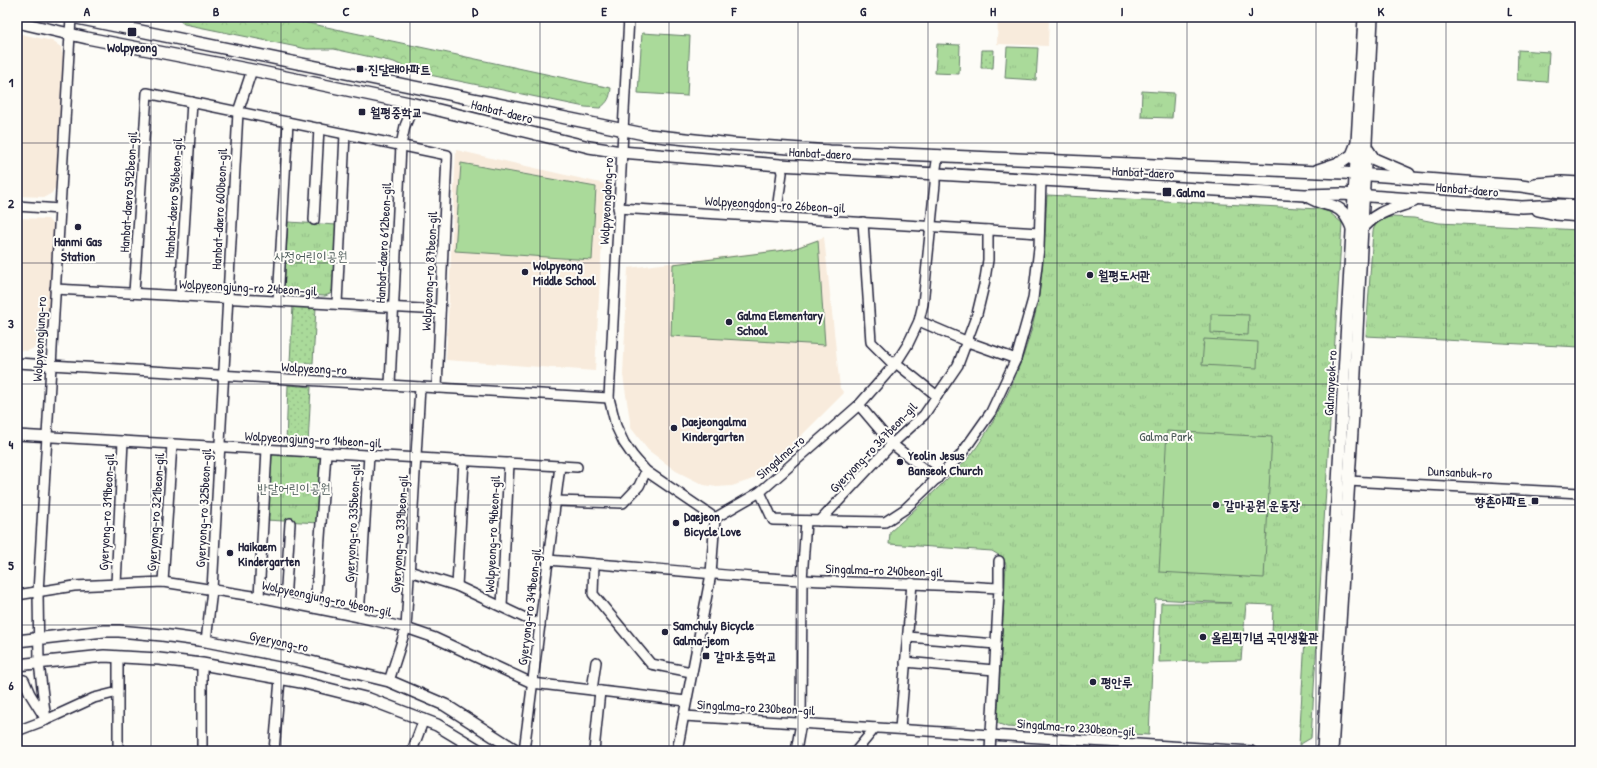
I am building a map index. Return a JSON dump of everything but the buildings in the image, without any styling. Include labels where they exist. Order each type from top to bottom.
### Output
[{"type":"main road","name":"Hanbat-daero","points":[[71,17],[649,135],[732,144],[938,156],[1305,173],[1360,174],[1418,180],[1520,186],[1580,194]]},
{"type":"main road","name":"Galmayeok-ro","points":[[1362,145],[1364,17]]},
{"type":"main road","name":"Galmayeok-ro","points":[[1332,751],[1343,480],[1360,174],[1372,17]]},
{"type":"main road","name":"Hanbat-daero","points":[[17,22],[414,104],[589,147],[621,152],[780,165],[1305,195],[1359,195],[1522,207],[1560,205],[1580,206]]},
{"type":"main road","points":[[1305,173],[1342,162],[1362,145],[1374,159],[1394,169],[1407,173],[1418,180]]},
{"type":"main road","points":[[1520,186],[1580,182]]},
{"type":"main road","points":[[1305,195],[1314,201],[1331,204],[1338,208],[1357,230],[1377,214],[1420,199]]},
{"type":"main road","points":[[1522,207],[1556,214],[1580,216]]},
{"type":"main road","name":"Galmayeok-ro","points":[[1323,751],[1343,480]]},
{"type":"main road","name":"Gyeryong-ro","points":[[17,641],[104,631],[162,635],[206,641],[303,660],[389,681],[444,705],[517,751]]},
{"type":"main road","points":[[17,665],[104,656],[160,659],[202,664],[302,682],[369,699],[424,719],[438,725],[480,751]]},
{"type":"street","name":"Wolpyeongjung-ro","points":[[46,720],[39,663],[38,593],[71,17]]},
{"type":"street","name":"Wolpyeongdong-ro","points":[[628,17],[609,398],[616,426],[624,443],[646,471],[715,518]]},
{"type":"street","name":"Hanbat-daero 600beon-gil","points":[[223,375],[238,112],[252,70]]},
{"type":"street","name":"Hanbat-daero 592beon-gil","points":[[134,293],[147,93],[192,102]]},
{"type":"street","points":[[192,102],[401,145]]},
{"type":"street","name":"Hanbat-daero 596beon-gil","points":[[180,296],[192,102]]},
{"type":"street","name":"Hanbat-daero 612beon-gil","points":[[390,385],[401,145],[405,126],[414,104]]},
{"type":"street","points":[[278,301],[288,122]]},
{"type":"street","points":[[314,220],[320,128]]},
{"type":"street","points":[[337,304],[345,134]]},
{"type":"street","name":"Wolpyeong-ro 87beon-gil","points":[[401,145],[447,155],[437,388]]},
{"type":"street","name":"Singalma-ro","points":[[715,518],[760,492],[859,404],[895,364],[908,344],[919,321],[927,274],[935,174],[938,156]]},
{"type":"street","points":[[776,217],[782,173],[780,165]]},
{"type":"street","points":[[760,492],[773,520],[885,522],[905,509],[960,456],[991,412],[1016,359],[1033,299],[1039,233],[1041,180]]},
{"type":"street","points":[[17,206],[60,209]]},
{"type":"street","name":"Wolpyeongdong-ro 26beon-gil","points":[[618,208],[1039,233]]},
{"type":"street","points":[[863,222],[871,342],[895,364],[937,396]]},
{"type":"street","name":"Gyeryong-ro 367beon-gil","points":[[820,521],[892,444],[924,415],[958,365],[968,342],[984,285],[988,260],[988,230]]},
{"type":"street","name":"Wolpyeongjung-ro 24beon-gil","points":[[55,289],[440,310]]},
{"type":"street","points":[[919,321],[968,342],[1016,359]]},
{"type":"street","name":"Wolpyeong-ro","points":[[17,363],[609,398]]},
{"type":"street","name":"Gyeryong-ro 325beon-gil","points":[[206,641],[212,590],[223,375]]},
{"type":"street","name":"Gyeryong-ro 339beon-gil","points":[[389,681],[406,628],[420,387]]},
{"type":"street","points":[[859,404],[892,444],[937,479]]},
{"type":"street","name":"Wolpyeongjung-ro 14beon-gil","points":[[17,435],[577,467]]},
{"type":"street","name":"Gyeryong-ro 319beon-gil","points":[[116,584],[123,441]]},
{"type":"street","name":"Gyeryong-ro 321beon-gil","points":[[163,582],[172,444]]},
{"type":"street","points":[[259,597],[268,449]]},
{"type":"street","points":[[315,608],[326,453]]},
{"type":"street","name":"Gyeryong-ro 335beon-gil","points":[[360,617],[369,455]]},
{"type":"street","points":[[457,586],[464,460]]},
{"type":"street","name":"Wolpyeong-ro 94beon-gil","points":[[502,606],[509,463]]},
{"type":"street","name":"Gyeryong-ro 349beon-gil","points":[[524,751],[560,466]]},
{"type":"street","points":[[555,501],[623,503],[639,486],[646,471]]},
{"type":"street","name":"Dunsanbuk-ro","points":[[1343,480],[1580,493]]},
{"type":"street","points":[[677,751],[711,574],[715,518]]},
{"type":"street","points":[[796,751],[801,723],[802,580],[806,521]]},
{"type":"street","points":[[285,602],[290,523]]},
{"type":"street","points":[[548,560],[711,574]]},
{"type":"street","points":[[990,751],[999,588],[999,561]]},
{"type":"street","points":[[594,564],[593,594],[651,664],[691,672]]},
{"type":"street","points":[[409,571],[457,586],[540,625]]},
{"type":"street","name":"Singalma-ro 240beon-gil","points":[[711,574],[802,580],[912,583],[999,588]]},
{"type":"street","name":"Wolpyeongjung-ro 4beon-gil","points":[[17,595],[38,593],[74,586],[163,582],[259,597],[360,617],[406,628],[435,638],[532,683],[686,701]]},
{"type":"street","points":[[900,729],[912,583]]},
{"type":"street","points":[[908,637],[996,644]]},
{"type":"street","points":[[118,657],[118,751]]},
{"type":"street","points":[[594,751],[596,662]]},
{"type":"street","points":[[905,662],[994,670]]},
{"type":"street","points":[[202,664],[202,751]]},
{"type":"street","points":[[17,679],[24,680],[30,694],[46,720]]},
{"type":"street","points":[[274,751],[280,679]]},
{"type":"street","points":[[17,731],[46,720],[94,698],[118,692]]},
{"type":"street","name":"Singalma-ro 230beon-gil","points":[[684,716],[1251,751]]},
{"type":"street","points":[[412,751],[424,719]]},
{"type":"street","points":[[856,751],[875,728]]},
{"type":"shaded area","points":[[998,17],[1049,17],[1048,46],[997,44]]},
{"type":"shaded area","points":[[17,33],[52,41],[61,47],[63,56],[56,186],[52,193],[45,197],[17,196]]},
{"type":"shaded area","name":"Wolpyeong Middle School","points":[[456,150],[605,184],[595,371],[446,360]]},
{"type":"shaded area","points":[[17,218],[48,219],[53,225],[54,231],[48,334],[35,348],[27,351],[17,350]]},
{"type":"shaded area","name":"Galma Elementary School","points":[[824,237],[840,388],[844,393],[766,471],[750,480],[732,486],[717,487],[704,485],[676,471],[648,450],[631,428],[623,375],[628,268],[793,248]]},
{"type":"green space","points":[[175,17],[280,17],[611,88],[611,91],[608,100],[600,108],[585,107],[415,72],[394,62],[334,49],[307,49],[184,24]]},
{"type":"green space","points":[[642,33],[690,36],[687,96],[638,93]]},
{"type":"green space","points":[[937,44],[960,45],[959,74],[935,73]]},
{"type":"green space","points":[[1007,47],[1038,48],[1036,80],[1005,78]]},
{"type":"green space","points":[[982,50],[994,50],[993,68],[981,68]]},
{"type":"green space","points":[[1518,50],[1549,52],[1547,82],[1517,80]]},
{"type":"green space","points":[[1142,91],[1174,93],[1172,118],[1141,117]]},
{"type":"green space","points":[[461,163],[596,187],[592,260],[455,251]]},
{"type":"green space","name":"Galma Park","points":[[1047,195],[1319,209],[1329,212],[1342,223],[1311,738],[1299,745],[1305,638],[1272,637],[1273,605],[1246,604],[1241,660],[1159,662],[1161,603],[1231,603],[1155,599],[1149,735],[1007,727],[997,723],[1006,564],[1002,557],[992,551],[889,544],[890,532],[931,495],[971,455],[983,438],[1005,399],[1023,357],[1035,315],[1043,257]]},
{"type":"green space","points":[[1384,218],[1414,218],[1439,223],[1580,230],[1580,347],[1366,336],[1373,231],[1379,221]]},
{"type":"green space","name":"사정어린이공원","points":[[288,222],[337,225],[333,289],[330,294],[325,296],[291,294],[284,287]]},
{"type":"green space","points":[[818,240],[825,345],[671,336],[673,264],[793,249]]},
{"type":"green space","points":[[293,305],[316,307],[313,363],[290,362]]},
{"type":"green space","points":[[1211,314],[1249,315],[1248,335],[1211,333]]},
{"type":"green space","points":[[1204,339],[1258,342],[1257,368],[1202,365]]},
{"type":"green space","points":[[288,385],[311,387],[308,445],[286,444]]},
{"type":"green space","name":"갈마공원 운동장","points":[[1167,431],[1272,437],[1264,578],[1159,572]]},
{"type":"green space","name":"반달어린이공원","points":[[270,453],[323,456],[319,523],[266,520]]},
{"type":"place","name":"Wolpyeong","points":[[132,32]]},
{"type":"place","name":"진달래아파트","points":[[360,69]]},
{"type":"place","name":"월평중학교","points":[[362,112]]},
{"type":"place","name":"Galma","points":[[1167,192]]},
{"type":"place","name":"Hanmi Gas Station","points":[[78,227]]},
{"type":"place","name":"Wolpyeong Middle School","points":[[525,272]]},
{"type":"place","name":"월평도서관","points":[[1090,275]]},
{"type":"place","name":"Galma Elementary School","points":[[729,322]]},
{"type":"place","name":"Daejeongalma Kindergarten","points":[[674,428]]},
{"type":"place","name":"Yeolin Jesus Banseok Church","points":[[900,462]]},
{"type":"place","name":"향촌아파트","points":[[1535,501]]},
{"type":"place","name":"갈마공원 운동장","points":[[1216,505]]},
{"type":"place","name":"Daejeon Bicycle Love","points":[[676,523]]},
{"type":"place","name":"Haikaem Kindergarten","points":[[230,553]]},
{"type":"place","name":"Samchuly Bicycle Galma-jeom","points":[[665,632]]},
{"type":"place","name":"올림픽기념 국민생활관","points":[[1203,637]]},
{"type":"place","name":"갈마초등학교","points":[[706,656]]},
{"type":"place","name":"평안루","points":[[1093,682]]}]
